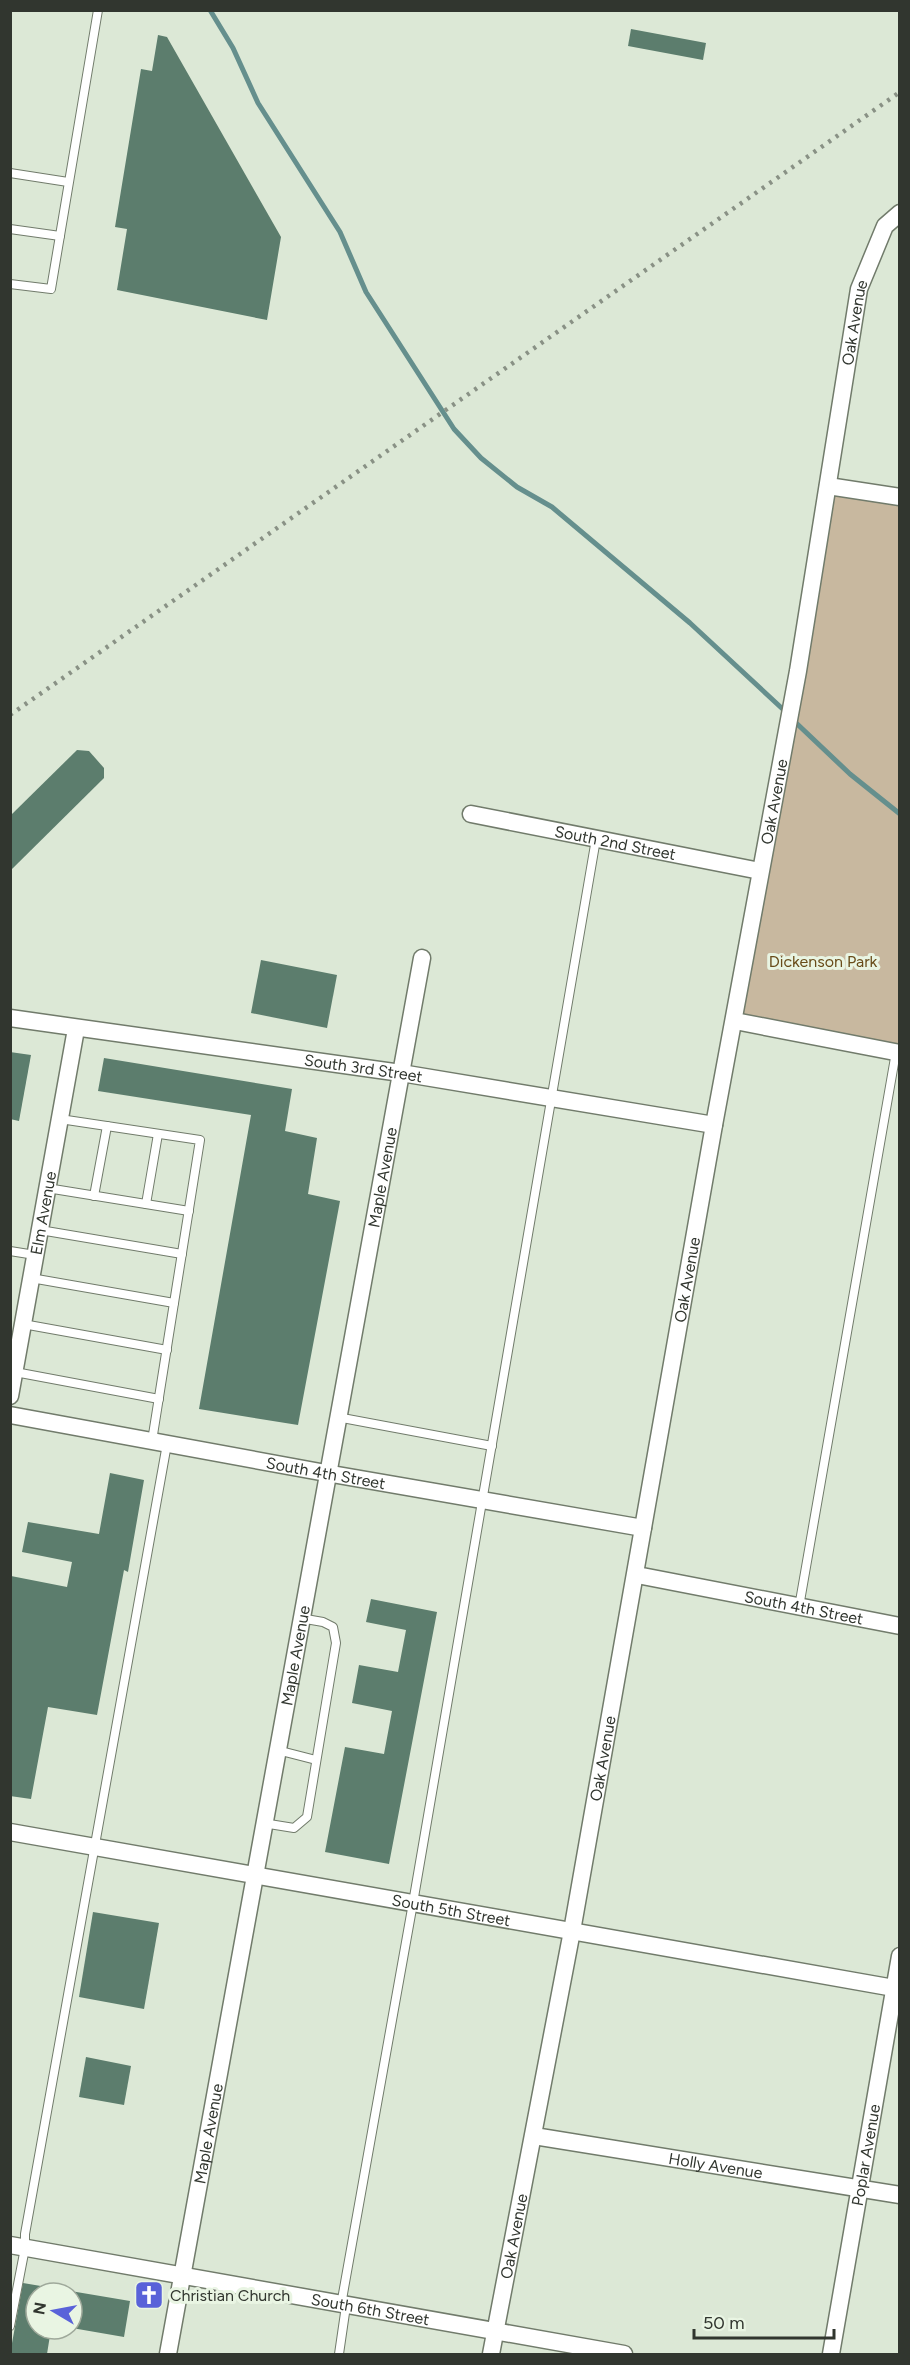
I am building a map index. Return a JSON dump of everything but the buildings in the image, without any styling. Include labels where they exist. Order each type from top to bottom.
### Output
[{"type":"street","name":"Oak Avenue","points":[[491,2355],[572,1931],[637,1575],[643,1528],[714,1125],[783,758],[859,289],[885,226],[900,213]]},
{"type":"street","points":[[828,486],[900,497]]},
{"type":"street","name":"South 2nd Street","points":[[471,814],[760,871]]},
{"type":"street","name":"Maple Avenue","points":[[168,2355],[336,1417],[422,958]]},
{"type":"street","name":"South 3rd Street","points":[[10,1018],[401,1073],[714,1125]]},
{"type":"street","points":[[735,1022],[898,1053]]},
{"type":"street","name":"Elm Avenue","points":[[10,1396],[76,1029]]},
{"type":"street","name":"South 4th Street","points":[[10,1415],[643,1528]]},
{"type":"street","name":"South 4th Street","points":[[637,1575],[900,1626]]},
{"type":"street","name":"South 5th Street","points":[[10,1832],[894,1988]]},
{"type":"street","name":"Poplar Avenue","points":[[831,2355],[900,1956]]},
{"type":"street","name":"Holly Avenue","points":[[534,2136],[900,2195]]},
{"type":"street","name":"South 6th Street","points":[[18,2247],[624,2355]]},
{"type":"lane","points":[[10,284],[51,289],[98,10]]},
{"type":"lane","points":[[10,173],[68,182]]},
{"type":"lane","points":[[10,229],[60,236]]},
{"type":"lane","points":[[339,2355],[344,2306],[596,839]]},
{"type":"lane","points":[[799,1606],[898,1053]]},
{"type":"lane","points":[[10,2326],[18,2247],[25,2234],[95,1847],[159,1442],[159,1399],[200,1140],[60,1119]]},
{"type":"lane","points":[[94,1196],[107,1126]]},
{"type":"lane","points":[[146,1204],[158,1134]]},
{"type":"lane","points":[[47,1188],[189,1211]]},
{"type":"lane","points":[[40,1230],[182,1254]]},
{"type":"lane","points":[[10,1251],[35,1256]]},
{"type":"lane","points":[[31,1278],[174,1303]]},
{"type":"lane","points":[[23,1324],[167,1350]]},
{"type":"lane","points":[[15,1372],[159,1399]]},
{"type":"lane","points":[[336,1417],[492,1446]]},
{"type":"lane","points":[[263,1823],[294,1828],[306,1818],[336,1643],[333,1627],[323,1622],[300,1618]]},
{"type":"lane","points":[[276,1750],[316,1760]]},
{"type":"green space","name":"Dickenson Park","points":[[828,486],[899,497],[899,1053],[735,1021]]},
{"type":"waterway","points":[[210,10],[233,48],[258,103],[340,232],[366,292],[454,429],[481,458],[517,487],[552,507],[690,623],[787,713]]},
{"type":"waterway","points":[[793,720],[850,774],[900,814]]},
{"type":"railway","points":[[10,715],[900,92]]},
{"type":"place","name":"Christian Church","points":[[149,2295]]}]
